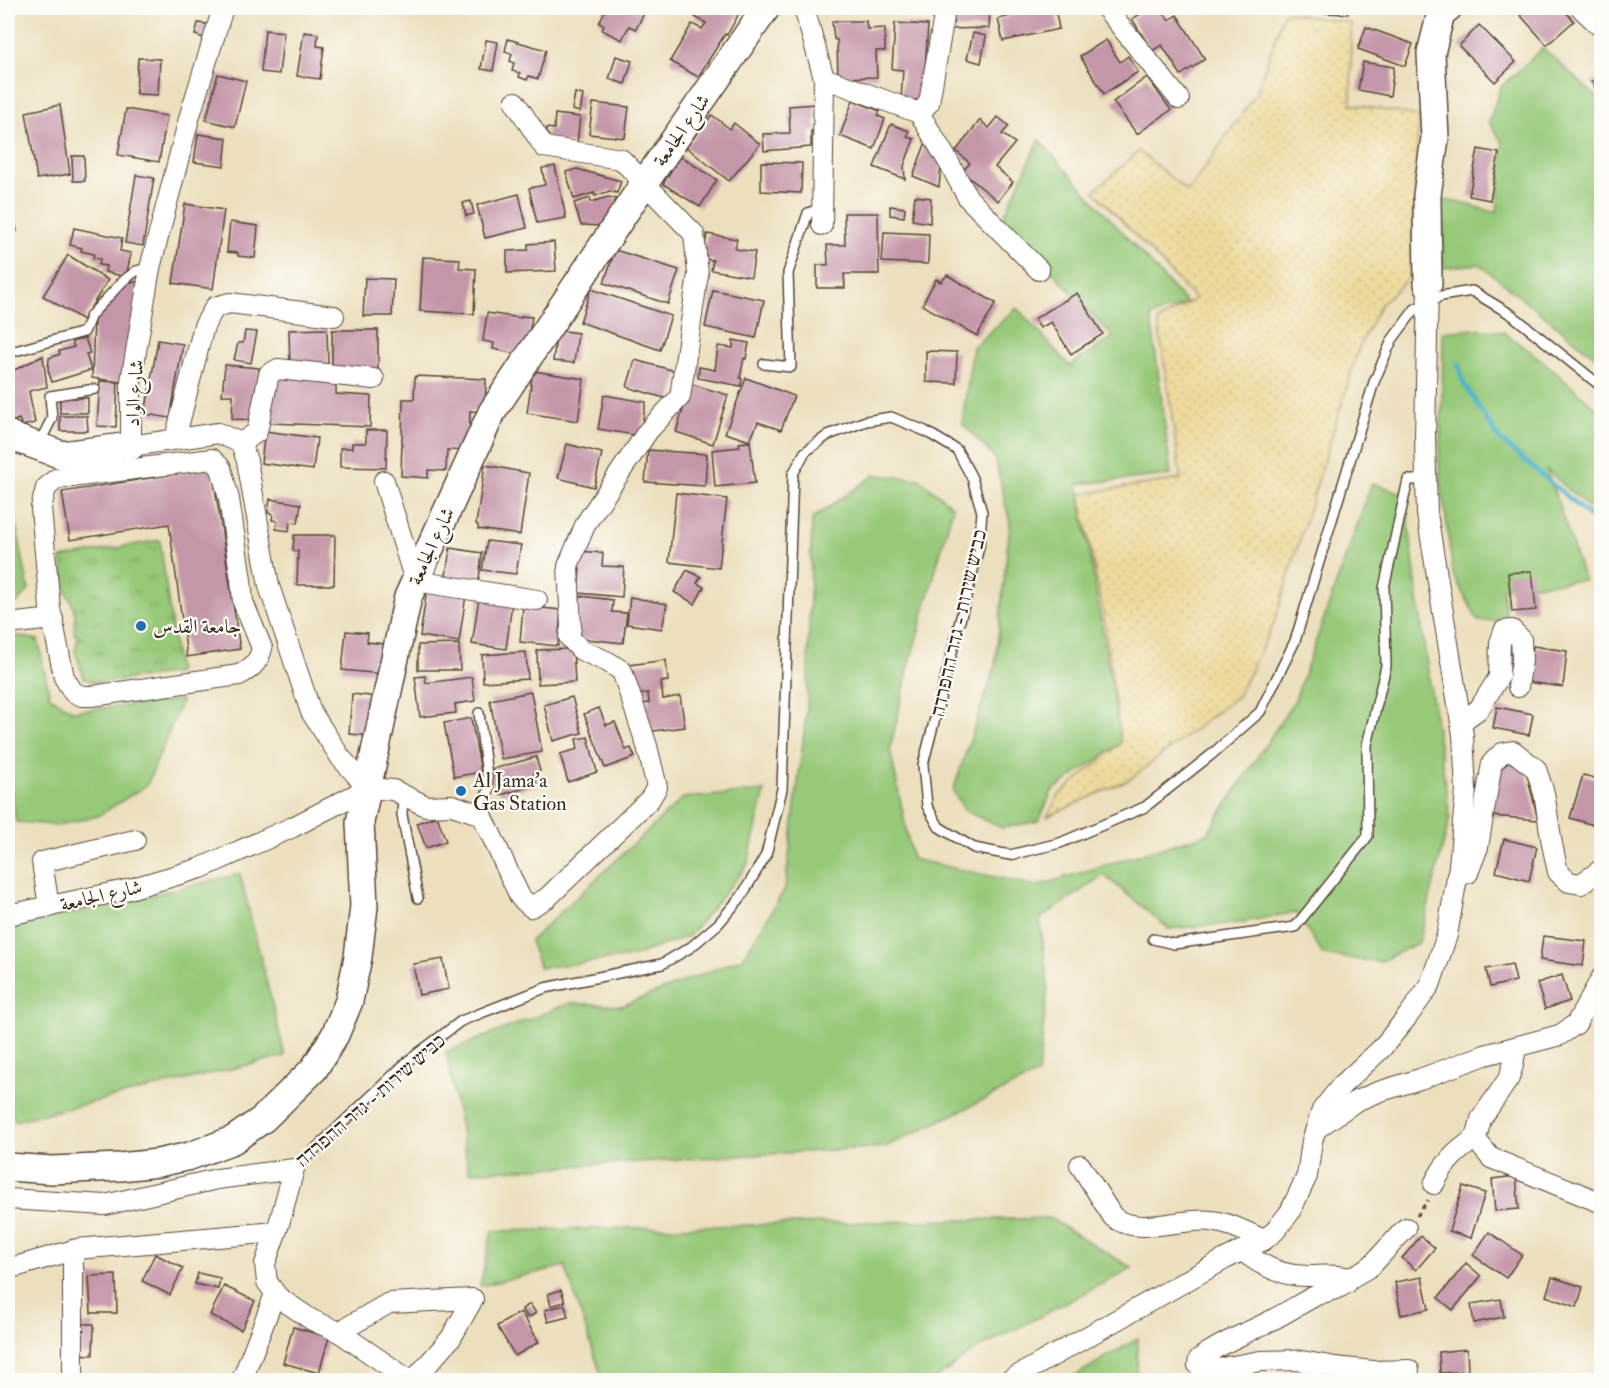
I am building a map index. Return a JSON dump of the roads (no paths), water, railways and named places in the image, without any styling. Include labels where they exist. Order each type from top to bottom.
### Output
[{"type":"main road","name":"شارع الجامعة","points":[[368,788],[408,597],[492,412],[645,182],[766,8]]},
{"type":"main road","points":[[1427,293],[1427,195],[1435,138],[1431,53],[1442,13],[1448,8]]},
{"type":"main road","points":[[8,434],[62,455],[131,446]]},
{"type":"main road","points":[[8,1167],[52,1170],[120,1167],[158,1163],[190,1156],[233,1140],[263,1119],[314,1069],[334,1035],[349,1001],[358,957],[364,906],[360,822],[368,788]]},
{"type":"main road","points":[[8,1179],[86,1182],[162,1178],[226,1162],[255,1147],[307,1102],[339,1056],[360,1007],[375,943],[377,904],[368,788]]},
{"type":"street","name":"شارع الواد","points":[[223,8],[190,115],[150,268],[131,381],[131,446],[218,432],[241,443]]},
{"type":"street","points":[[804,8],[824,78],[822,216]]},
{"type":"street","points":[[1106,8],[1179,99]]},
{"type":"street","points":[[1581,8],[1602,28]]},
{"type":"street","points":[[919,113],[929,103],[944,16]]},
{"type":"street","points":[[824,78],[919,113],[968,198],[1039,270]]},
{"type":"street","points":[[374,379],[278,369],[269,374],[257,432],[241,443],[247,461],[269,586],[311,712],[341,758],[368,788],[393,790],[426,806],[452,805],[482,815],[520,897],[531,907],[548,898],[650,800],[657,787],[622,671],[581,650],[569,637],[571,627],[568,566],[586,523],[648,431],[680,397],[698,274],[694,234],[621,159],[544,147],[515,102]]},
{"type":"street","points":[[1010,1380],[1225,1259],[1264,1240],[1275,1231],[1290,1212],[1307,1176],[1312,1141],[1322,1110],[1342,1085],[1382,1049],[1430,985],[1447,935],[1457,876],[1466,790],[1461,722],[1427,514],[1427,293]]},
{"type":"street","points":[[176,439],[204,326],[215,307],[230,303],[334,316]]},
{"type":"street","points":[[212,459],[222,468],[229,499],[243,602],[262,648],[260,656],[251,669],[239,675],[82,696],[73,692],[64,677],[53,619],[41,508],[46,488],[56,479],[212,459]]},
{"type":"street","points":[[384,481],[415,581],[537,600]]},
{"type":"street","points":[[8,624],[53,619]]},
{"type":"street","points":[[1461,722],[1479,709],[1499,677],[1500,644],[1504,631],[1512,630],[1521,639],[1522,660],[1518,687]]},
{"type":"street","points":[[1457,876],[1468,873],[1478,847],[1492,763],[1502,753],[1513,751],[1536,769],[1544,793],[1558,872],[1569,882],[1581,884],[1602,869]]},
{"type":"street","name":"شارع الجامعة","points":[[8,915],[126,890],[201,868],[293,827],[368,788]]},
{"type":"street","points":[[50,907],[42,862],[135,840]]},
{"type":"street","points":[[1316,1129],[1356,1101],[1378,1092],[1485,1055],[1560,1035],[1576,1024],[1602,977]]},
{"type":"street","points":[[1516,1047],[1509,1078],[1481,1119],[1477,1141],[1491,1158],[1602,1203]]},
{"type":"street","points":[[1434,1184],[1441,1168],[1457,1151],[1477,1137]]},
{"type":"street","points":[[1080,1165],[1113,1217],[1118,1221],[1143,1226],[1208,1220],[1227,1224],[1264,1240]]},
{"type":"street","points":[[294,1169],[265,1264],[267,1282],[278,1297],[312,1320],[339,1332],[408,1380]]},
{"type":"street","name":"כביש שירות - גדר ההפרדה","points":[[8,1198],[105,1205],[217,1179],[294,1169]]},
{"type":"street","points":[[1406,1228],[1371,1266],[1347,1280],[1347,1283],[1340,1288],[1315,1296],[1269,1322],[1225,1342],[1199,1359],[1198,1365],[1202,1369],[1211,1370],[1260,1361],[1296,1360],[1373,1371],[1409,1370]]},
{"type":"street","points":[[8,1269],[73,1251],[276,1232]]},
{"type":"street","points":[[73,1251],[73,1380]]},
{"type":"street","points":[[1243,1251],[1275,1272],[1305,1276],[1336,1275],[1345,1277],[1347,1280]]},
{"type":"street","points":[[242,1380],[275,1294]]},
{"type":"street","points":[[339,1332],[389,1303],[473,1299],[451,1338],[414,1380]]},
{"type":"lane","points":[[764,364],[791,367],[788,273],[808,213],[822,216]]},
{"type":"lane","points":[[8,353],[84,332],[91,315],[123,281],[136,270],[150,268]]},
{"type":"lane","name":"כביש שירות - גדר ההפרדה","points":[[294,1169],[409,1060],[461,1021],[545,988],[662,964],[691,947],[718,924],[741,897],[766,855],[782,789],[793,474],[805,452],[828,435],[866,421],[891,417],[925,431],[957,450],[972,478],[982,512],[979,547],[923,765],[927,806],[939,827],[974,848],[1010,855],[1060,843],[1145,807],[1211,755],[1260,712],[1295,641],[1374,382],[1392,340],[1427,293],[1441,296],[1472,291],[1512,315],[1602,387]]},
{"type":"lane","points":[[38,446],[52,418],[50,396],[95,389]]},
{"type":"lane","points":[[1153,939],[1174,944],[1295,927],[1368,836],[1367,745],[1386,666],[1384,588],[1408,480],[1426,480]]},
{"type":"lane","points":[[474,812],[489,791],[479,713]]},
{"type":"lane","points":[[404,795],[402,815],[418,898]]},
{"type":"waterway","points":[[1458,363],[1463,382],[1499,439],[1602,528]]},
{"type":"place","name":"جامعة القدس","points":[[141,626]]},
{"type":"place","name":"Al Jama'a Gas Station","points":[[461,791]]}]
